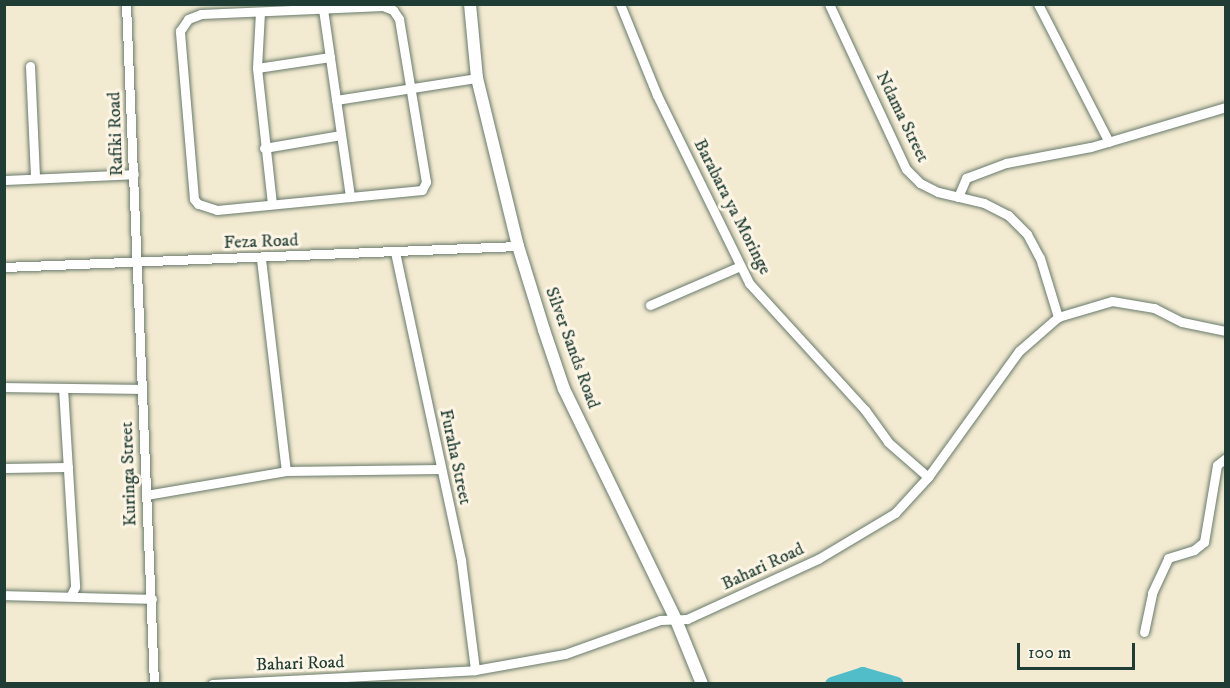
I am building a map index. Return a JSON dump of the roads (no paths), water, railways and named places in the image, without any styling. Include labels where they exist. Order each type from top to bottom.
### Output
[{"type":"street","name":"Rafiki Road","points":[[126,4],[136,263]]},
{"type":"street","name":"Silver Sands Road","points":[[470,4],[477,78],[518,246],[564,389],[676,620],[702,684]]},
{"type":"street","name":"Barabara ya Moringe","points":[[620,4],[657,95],[749,283],[865,410],[888,442],[928,477]]},
{"type":"street","name":"Ndama Street","points":[[829,4],[906,169],[920,183],[958,197],[984,203],[1008,215],[1027,234],[1051,287],[1058,317]]},
{"type":"street","points":[[1038,4],[1109,142]]},
{"type":"street","points":[[383,6],[393,10],[399,19],[413,88],[424,186],[413,194],[272,203],[210,210],[194,199],[180,32],[188,19],[201,14],[323,9],[383,6]]},
{"type":"street","points":[[323,9],[351,197]]},
{"type":"street","points":[[260,12],[257,68],[264,148],[272,203]]},
{"type":"street","points":[[257,68],[330,57]]},
{"type":"street","points":[[30,66],[35,178]]},
{"type":"street","points":[[336,100],[477,78]]},
{"type":"street","points":[[958,197],[963,182],[971,175],[1039,154],[1109,142],[1226,107]]},
{"type":"street","points":[[264,148],[341,135]]},
{"type":"street","points":[[4,180],[134,174]]},
{"type":"street","name":"Feza Road","points":[[4,267],[261,260],[518,246]]},
{"type":"street","name":"Furaha Street","points":[[395,252],[468,600],[475,670]]},
{"type":"street","points":[[261,260],[286,471]]},
{"type":"street","name":"Kuringa Street","points":[[136,263],[154,684]]},
{"type":"street","points":[[650,305],[740,266]]},
{"type":"street","name":"Bahari Road","points":[[212,684],[354,681],[475,670],[565,654],[660,620],[687,619],[741,596],[860,536],[895,513],[928,477],[1019,351],[1058,317],[1112,301],[1154,308],[1182,321],[1226,331]]},
{"type":"street","points":[[4,387],[142,389]]},
{"type":"street","points":[[63,388],[75,586],[71,595]]},
{"type":"street","points":[[1144,632],[1152,593],[1168,558],[1194,550],[1204,542],[1217,465],[1226,458]]},
{"type":"street","points":[[4,468],[68,467]]},
{"type":"street","points":[[146,495],[286,471],[440,469]]},
{"type":"street","points":[[4,595],[71,595],[152,599]]},
{"type":"waterway","points":[[832,684],[862,674],[896,684]]}]
